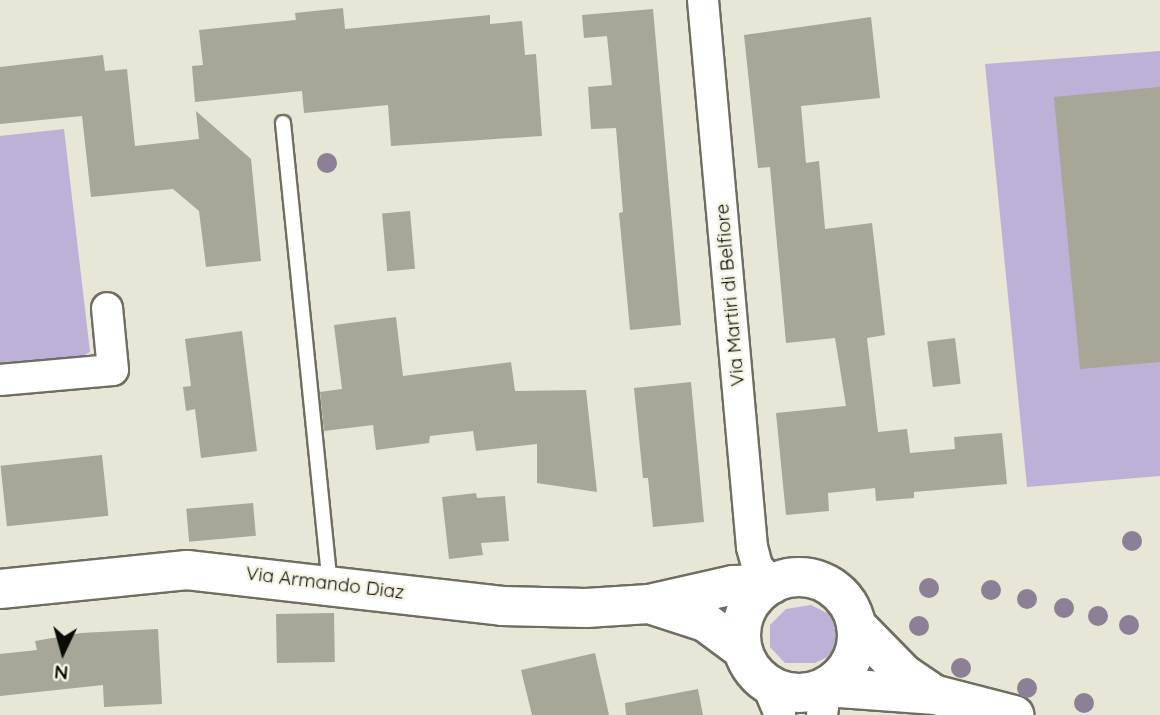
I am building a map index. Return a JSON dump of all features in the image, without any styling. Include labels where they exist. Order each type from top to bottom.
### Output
[{"type":"street","name":"Via Martiri di Belfiore","points":[[703,0],[752,547],[757,566],[772,584]]},
{"type":"street","points":[[0,380],[113,370],[107,308]]},
{"type":"street","name":"Via Armando Diaz","points":[[0,589],[187,569],[330,583],[514,606],[586,608],[649,604],[708,589],[772,584],[787,579],[819,581],[842,596],[856,625],[904,674],[936,695]]},
{"type":"street","points":[[743,650],[746,612],[772,584]]},
{"type":"street","name":"Via Armando Diaz","points":[[649,604],[705,622],[743,650],[756,675],[774,699],[796,693],[824,701],[936,695],[1014,715]]},
{"type":"street","points":[[824,701],[854,654],[856,625]]},
{"type":"lane","points":[[283,123],[330,583]]},
{"type":"shaded area","points":[[1160,51],[1160,476],[1027,487],[985,64]]},
{"type":"shaded area","points":[[64,129],[90,352],[83,356],[0,364],[0,136]]},
{"type":"shaded area","points":[[811,605],[831,615],[840,642],[830,656],[815,663],[785,663],[770,647],[770,625],[786,609]]},
{"type":"building","points":[[343,8],[345,29],[490,15],[490,24],[522,21],[525,55],[536,54],[542,136],[391,146],[388,105],[304,113],[302,91],[195,102],[192,66],[203,65],[199,30],[296,20],[295,13]]},
{"type":"building","points":[[653,9],[681,325],[630,330],[619,213],[623,212],[616,128],[591,129],[588,87],[612,85],[607,36],[584,38],[582,15]]},
{"type":"building","points":[[871,17],[880,98],[801,106],[806,163],[819,161],[825,229],[872,223],[885,335],[867,338],[878,432],[907,429],[910,453],[955,449],[954,437],[1002,433],[1007,484],[914,492],[914,498],[876,501],[875,488],[828,493],[829,511],[786,515],[776,413],[846,406],[835,338],[786,343],[770,167],[758,168],[744,35]]},
{"type":"building","points":[[103,55],[105,71],[127,69],[135,146],[199,139],[196,111],[251,159],[261,261],[206,267],[199,211],[173,189],[91,197],[82,116],[0,124],[0,67]]},
{"type":"building","points":[[1160,87],[1160,362],[1080,369],[1054,97]]},
{"type":"building","points":[[410,211],[415,269],[387,271],[382,213]]},
{"type":"building","points":[[396,317],[403,376],[511,362],[515,391],[586,390],[597,492],[537,483],[537,444],[476,451],[473,431],[430,436],[429,443],[376,450],[373,425],[324,431],[320,392],[342,389],[334,325]]},
{"type":"building","points":[[242,331],[257,451],[201,458],[195,409],[186,411],[183,387],[191,386],[185,339]]},
{"type":"building","points":[[955,338],[961,384],[933,387],[927,341]]},
{"type":"building","points":[[691,382],[704,522],[653,527],[648,478],[643,478],[634,388]]},
{"type":"building","points":[[102,455],[108,516],[7,526],[1,466]]},
{"type":"building","points":[[476,493],[477,498],[505,496],[509,541],[481,543],[483,555],[449,559],[442,497]]},
{"type":"building","points":[[253,503],[256,536],[189,542],[186,509]]},
{"type":"building","points":[[334,613],[335,662],[277,663],[276,614]]},
{"type":"building","points":[[158,629],[162,704],[104,707],[103,685],[0,696],[0,654],[37,650],[35,641],[81,633]]},
{"type":"building","points":[[595,653],[609,715],[532,715],[521,670]]},
{"type":"building","points":[[698,689],[703,715],[626,715],[625,703]]}]
